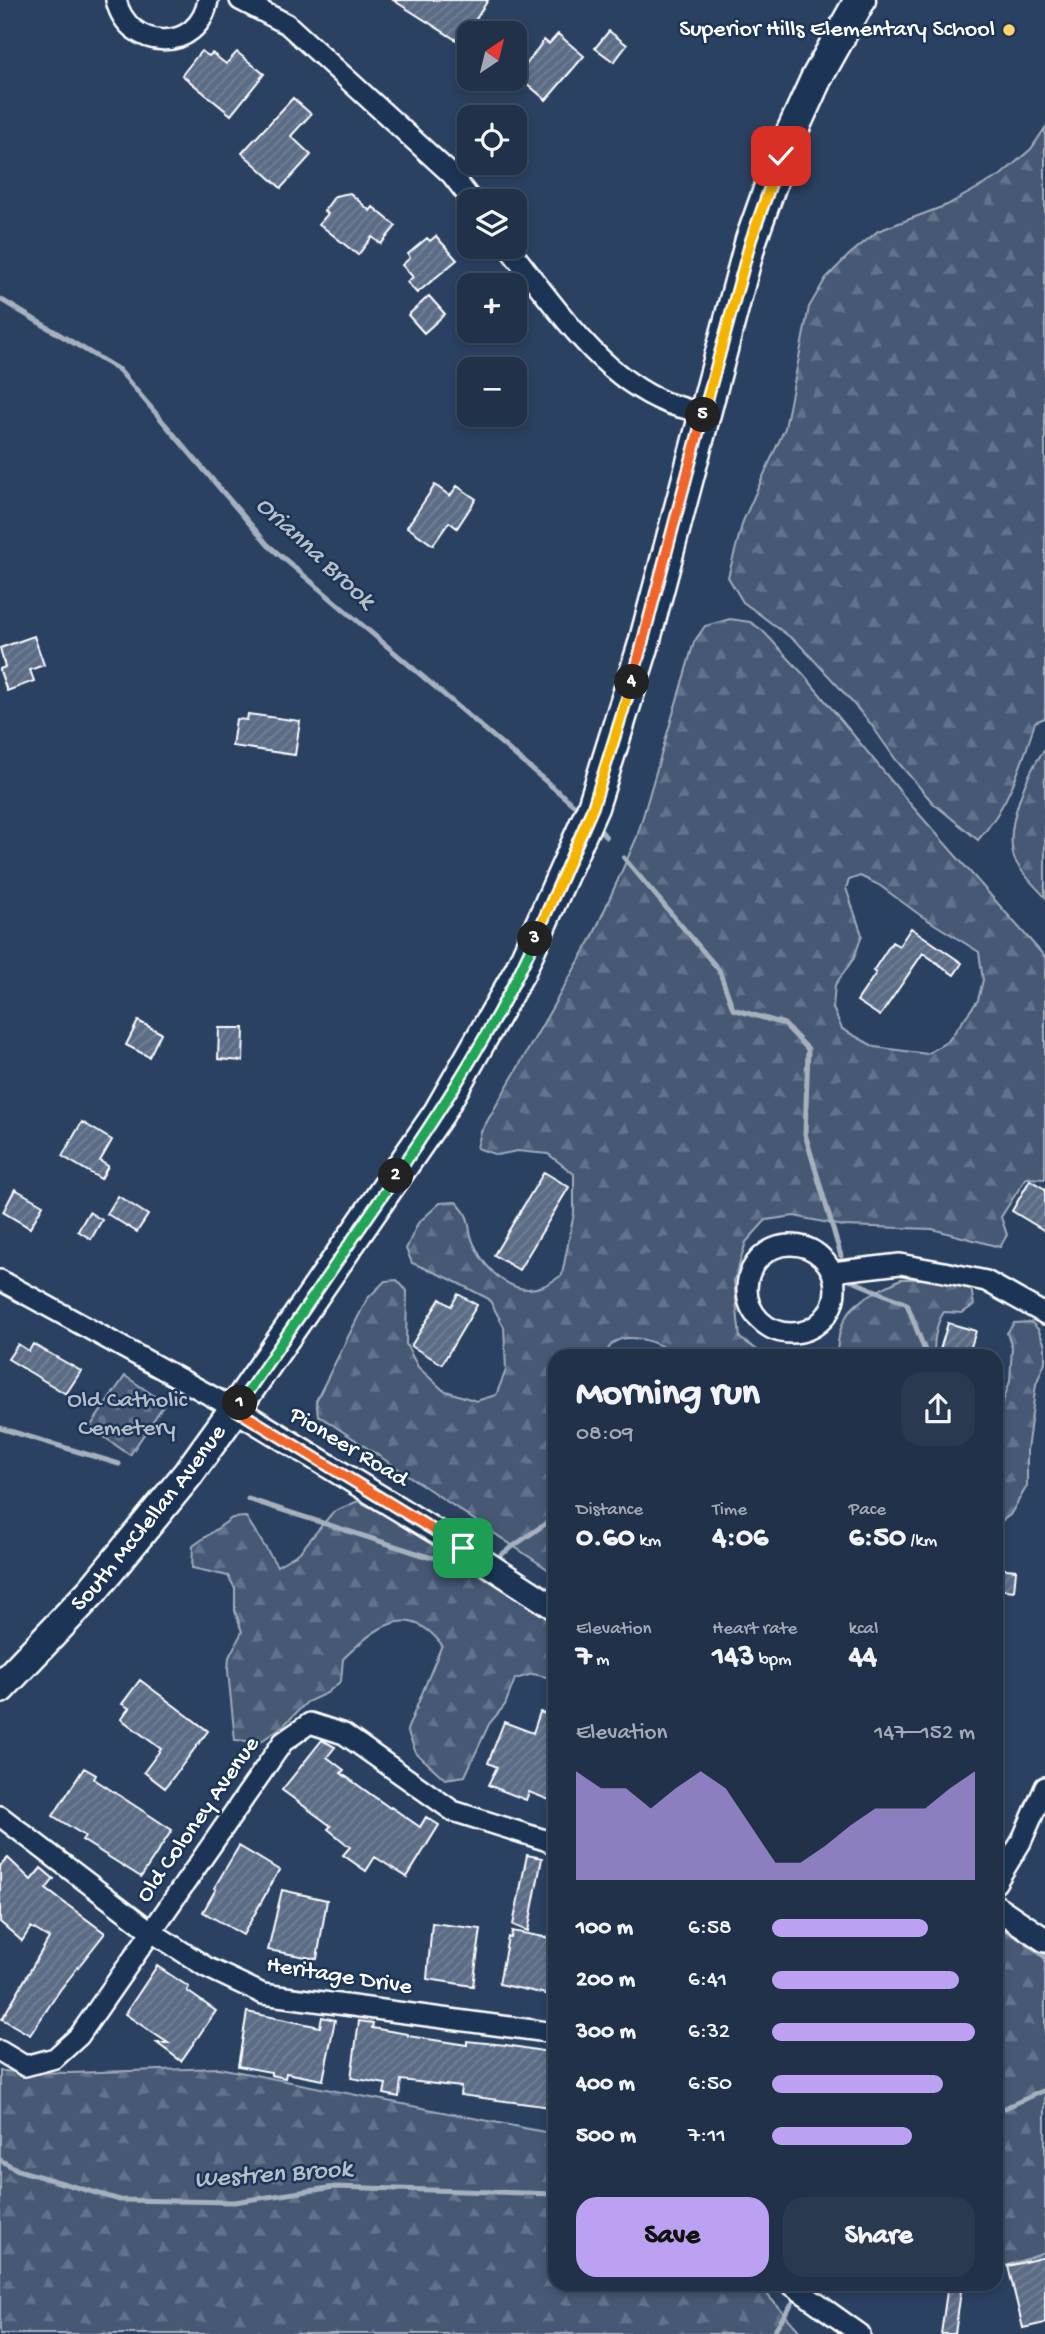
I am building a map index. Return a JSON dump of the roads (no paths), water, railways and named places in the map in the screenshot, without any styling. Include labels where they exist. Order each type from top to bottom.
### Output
[{"type":"main road","name":"South McClellan Avenue","points":[[0,1688],[93,1590],[188,1474],[439,1113],[520,971],[593,807],[643,647],[751,240],[781,156],[816,79],[860,0]]},
{"type":"street","points":[[116,0],[121,16],[131,29],[144,37],[159,41],[188,33],[199,23],[207,9],[208,0]]},
{"type":"street","points":[[240,0],[286,24],[451,174],[463,189]]},
{"type":"street","points":[[518,259],[590,350],[626,379],[666,402],[703,414]]},
{"type":"street","points":[[786,1245],[807,1248],[824,1260],[832,1272],[834,1302],[822,1321],[803,1333],[787,1334],[772,1330],[760,1322],[751,1309],[746,1295],[749,1274],[761,1256],[772,1248],[786,1245]]},
{"type":"street","points":[[832,1272],[900,1264],[944,1272],[986,1281],[1045,1314]]},
{"type":"street","name":"Pioneer Road","points":[[0,1280],[235,1409],[463,1548],[548,1603]]},
{"type":"street","name":"Old Coloney Avenue","points":[[0,2051],[25,2066],[55,2058],[79,2036],[283,1742],[310,1723],[344,1734],[453,1811],[548,1841]]},
{"type":"street","points":[[1003,1871],[1021,1842],[1045,1787]]},
{"type":"street","name":"Heritage Drive","points":[[0,1816],[152,1932],[206,1967],[263,1994],[548,2032]]},
{"type":"street","points":[[1003,1912],[1045,1940]]},
{"type":"street","points":[[800,2291],[860,2334]]},
{"type":"waterway","name":"Orianna Brook","points":[[0,299],[119,370],[268,545],[582,812]]},
{"type":"waterway","name":"Orianna Brook","points":[[597,826],[606,837]]},
{"type":"waterway","name":"Orianna Brook","points":[[624,858],[719,970],[733,1009],[784,1024],[808,1049],[805,1134],[841,1256]]},
{"type":"waterway","name":"Orianna Brook","points":[[848,1279],[907,1304],[924,1349]]},
{"type":"waterway","points":[[0,1428],[119,1464]]},
{"type":"waterway","points":[[248,1499],[429,1557],[452,1558]]},
{"type":"waterway","points":[[495,1559],[548,1522]]},
{"type":"waterway","name":"Orianna Brook","points":[[1003,1929],[1020,1936],[1045,1957]]},
{"type":"waterway","name":"Westren Brook","points":[[1003,2109],[1045,2090]]},
{"type":"waterway","name":"Westren Brook","points":[[0,2160],[18,2170],[120,2200],[234,2202],[335,2187],[548,2194]]},
{"type":"waterway","points":[[772,2334],[797,2296]]},
{"type":"place","name":"Superior Hills Elementary School","points":[[1009,30]]},
{"type":"park label","name":"Old Catholic Cemetery","points":[[127,1415]]}]
